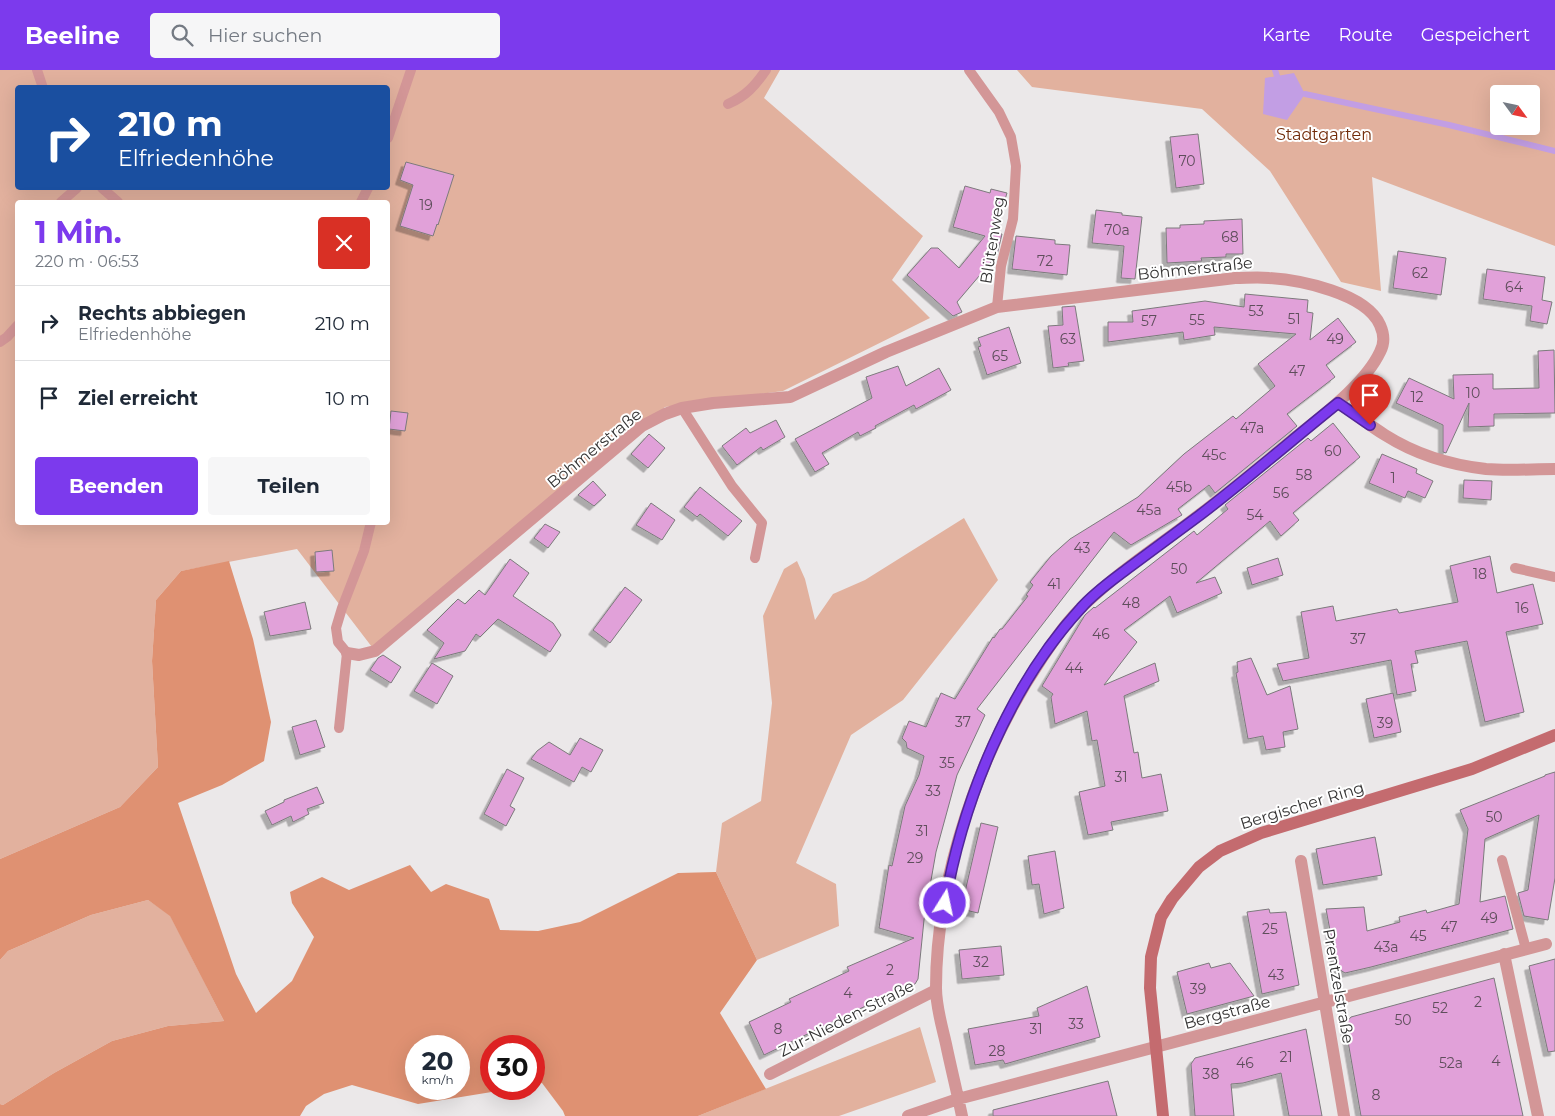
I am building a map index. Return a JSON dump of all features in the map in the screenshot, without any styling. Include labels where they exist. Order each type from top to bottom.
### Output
[{"type":"main road","name":"Bergischer Ring","points":[[1164,1116],[1150,988],[1152,957],[1155,938],[1168,905],[1199,867],[1220,851],[1261,833],[1472,769],[1555,735]]},
{"type":"street","name":"Böhmerstraße","points":[[347,653],[359,655],[375,651],[642,426],[665,414],[682,408],[713,403],[790,398],[886,352],[997,307],[1235,278],[1268,278],[1312,284],[1353,300],[1370,311],[1378,322],[1384,336],[1382,349],[1376,360],[1361,378],[1338,403],[1218,501],[1104,587],[1082,606],[1060,631],[1028,679],[995,740],[967,812],[951,870],[940,937],[936,990],[939,1013],[962,1116]]},
{"type":"street","points":[[1338,403],[1386,436],[1432,456],[1462,465],[1489,469],[1555,469]]},
{"type":"street","name":"Prentzelstraße","points":[[1301,861],[1344,1116]]},
{"type":"street","name":"Bergstraße","points":[[908,1116],[958,1099],[1551,943]]},
{"type":"street","points":[[1504,954],[1538,1116]]},
{"type":"street","name":"Zur-Nieden-Straße","points":[[770,1074],[936,990]]},
{"type":"lane","points":[[37,70],[42,85]]},
{"type":"lane","points":[[390,132],[410,70]]},
{"type":"lane","points":[[728,104],[743,98],[766,70]]},
{"type":"lane","name":"Blütenweg","points":[[969,70],[999,112],[1012,137],[1016,166],[1013,219],[1001,266],[997,307]]},
{"type":"lane","points":[[62,200],[74,190]]},
{"type":"lane","points":[[104,190],[116,200]]},
{"type":"lane","points":[[0,342],[15,328]]},
{"type":"lane","points":[[682,408],[732,486],[762,523],[755,558]]},
{"type":"lane","points":[[340,728],[347,653],[338,642],[336,628],[364,551],[370,525]]},
{"type":"lane","points":[[1515,568],[1555,577]]},
{"type":"lane","points":[[1502,860],[1526,949]]},
{"type":"green space","points":[[0,70],[780,70],[764,98],[923,236],[892,280],[930,318],[783,391],[665,407],[375,651],[297,549],[181,571],[156,600],[152,661],[158,767],[120,807],[0,859]]},
{"type":"green space","name":"Stadtgarten","points":[[1017,70],[1555,70],[1555,246],[1372,177],[1381,291],[1341,282],[1270,171],[1202,109],[1032,87]]},
{"type":"green space","points":[[964,518],[998,580],[903,700],[851,735],[796,863],[836,884],[839,926],[757,960],[716,872],[722,823],[761,801],[772,703],[763,616],[784,569],[797,561],[805,579],[815,620],[833,594],[865,580]]},
{"type":"green space","points":[[148,900],[170,915],[224,1021],[168,1026],[112,1041],[54,1073],[3,1105],[0,1104],[0,960],[8,951],[91,915]]},
{"type":"green space","points":[[920,1027],[936,1082],[839,1116],[698,1116]]},
{"type":"shaded area","points":[[1294,73],[1305,94],[1287,120],[1263,114],[1265,78]]},
{"type":"shaded area","points":[[229,561],[253,639],[271,722],[264,761],[222,785],[178,803],[236,974],[256,1013],[292,981],[314,937],[292,903],[290,892],[322,877],[349,890],[410,865],[431,892],[446,884],[489,899],[500,930],[538,931],[580,922],[678,873],[716,872],[757,960],[720,1013],[766,1089],[698,1116],[565,1116],[545,1087],[545,1035],[480,1035],[480,1094],[470,1096],[470,1035],[405,1035],[405,1100],[443,1100],[418,1104],[352,1085],[324,1094],[306,1106],[300,1116],[0,1116],[0,1104],[3,1105],[54,1073],[112,1041],[168,1026],[224,1021],[170,916],[148,900],[91,915],[8,951],[0,960],[0,859],[120,807],[158,767],[152,661],[156,600],[181,571]]},
{"type":"building","points":[[1198,134],[1204,184],[1176,188],[1170,137]]},
{"type":"building","points":[[406,162],[454,175],[433,236],[400,226],[413,185],[400,180]]},
{"type":"building","points":[[965,186],[990,193],[991,189],[1007,193],[995,233],[1002,234],[997,255],[957,302],[962,312],[953,316],[907,275],[931,248],[938,248],[959,268],[985,236],[953,227]]},
{"type":"building","points":[[1096,210],[1142,217],[1135,279],[1121,278],[1124,246],[1092,243]]},
{"type":"building","points":[[1242,219],[1243,254],[1226,254],[1226,257],[1201,258],[1202,261],[1167,263],[1166,228],[1180,228],[1180,225],[1204,224],[1204,221]]},
{"type":"building","points":[[1016,236],[1055,240],[1055,244],[1070,245],[1067,275],[1012,269]]},
{"type":"building","points":[[1398,251],[1446,258],[1441,295],[1393,288]]},
{"type":"building","points":[[1487,269],[1545,277],[1542,300],[1552,302],[1547,324],[1530,321],[1532,306],[1483,299]]},
{"type":"building","points":[[1245,294],[1308,300],[1307,312],[1313,313],[1310,340],[1338,318],[1356,342],[1326,365],[1335,377],[1287,414],[1297,426],[1215,493],[1209,485],[1178,509],[1182,515],[1131,545],[1114,532],[977,709],[985,715],[957,775],[936,852],[924,920],[918,979],[915,984],[764,1055],[749,1022],[791,1002],[789,999],[849,971],[847,967],[914,938],[879,928],[889,865],[892,866],[905,806],[919,775],[924,756],[907,748],[906,742],[902,738],[909,721],[926,727],[941,693],[955,699],[993,637],[1002,629],[1028,596],[1026,595],[1033,585],[1030,582],[1051,556],[1070,539],[1138,497],[1184,454],[1233,416],[1236,419],[1275,386],[1258,364],[1296,334],[1214,327],[1215,335],[1184,340],[1183,332],[1108,342],[1108,322],[1133,322],[1132,311],[1205,301],[1244,307]]},
{"type":"building","points":[[1075,306],[1084,361],[1068,363],[1069,366],[1053,368],[1048,326],[1063,325],[1062,307]]},
{"type":"building","points":[[1009,327],[1021,363],[987,375],[978,347],[981,346],[978,338]]},
{"type":"building","points":[[1554,350],[1555,413],[1494,414],[1494,426],[1468,427],[1469,403],[1446,453],[1443,452],[1443,425],[1396,403],[1409,378],[1454,399],[1453,375],[1493,374],[1493,389],[1539,388],[1538,351]]},
{"type":"building","points":[[898,366],[906,386],[939,368],[951,390],[916,409],[914,405],[860,436],[858,432],[822,453],[829,464],[815,472],[795,439],[872,398],[866,377]]},
{"type":"building","points":[[391,411],[408,413],[405,431],[390,429]]},
{"type":"building","points":[[776,420],[785,437],[763,450],[761,447],[737,465],[722,446],[746,428],[750,433]]},
{"type":"building","points":[[1333,423],[1360,457],[1293,513],[1299,520],[1281,536],[1270,521],[1196,583],[1215,577],[1222,593],[1177,613],[1170,596],[1124,630],[1137,642],[1104,685],[1155,663],[1159,681],[1124,696],[1134,753],[1138,752],[1142,778],[1161,774],[1168,811],[1111,822],[1113,830],[1088,835],[1079,792],[1105,786],[1097,740],[1092,741],[1087,711],[1055,724],[1051,697],[1053,694],[1042,686],[1085,615],[1194,531],[1197,535],[1228,509],[1225,505],[1308,438],[1311,441]]},
{"type":"building","points":[[649,434],[665,448],[648,468],[631,454]]},
{"type":"building","points":[[1382,454],[1417,469],[1416,473],[1433,481],[1425,498],[1408,491],[1405,498],[1369,483]]},
{"type":"building","points":[[1464,480],[1492,481],[1491,500],[1463,498]]},
{"type":"building","points":[[593,481],[606,495],[594,506],[578,495]]},
{"type":"building","points":[[700,487],[742,521],[728,536],[700,514],[697,517],[684,507]]},
{"type":"building","points":[[651,503],[675,520],[662,540],[636,525]]},
{"type":"building","points":[[545,524],[560,532],[548,548],[534,538]]},
{"type":"building","points":[[332,550],[334,571],[316,572],[315,552]]},
{"type":"building","points":[[1490,556],[1497,593],[1533,584],[1543,624],[1506,632],[1524,712],[1485,722],[1467,641],[1415,651],[1418,663],[1411,664],[1416,691],[1397,695],[1391,660],[1283,681],[1277,664],[1309,658],[1301,612],[1333,606],[1336,621],[1397,609],[1399,613],[1458,602],[1450,566]]},
{"type":"building","points":[[1278,558],[1283,575],[1252,585],[1247,568]]},
{"type":"building","points":[[510,559],[529,573],[513,596],[553,623],[561,635],[550,652],[498,619],[480,637],[476,634],[465,651],[434,659],[444,643],[427,630],[458,599],[465,604],[479,590],[485,595]]},
{"type":"building","points":[[625,587],[642,600],[610,643],[593,630]]},
{"type":"building","points":[[305,602],[311,629],[270,636],[264,612]]},
{"type":"building","points":[[383,655],[401,667],[391,683],[370,670],[378,658]]},
{"type":"building","points":[[1251,658],[1267,695],[1290,686],[1298,729],[1283,732],[1285,747],[1266,750],[1263,736],[1248,739],[1236,673],[1238,672],[1237,662]]},
{"type":"building","points":[[432,663],[453,676],[437,704],[414,691]]},
{"type":"building","points":[[1393,693],[1401,732],[1374,738],[1366,699]]},
{"type":"building","points":[[316,720],[325,747],[300,755],[292,727]]},
{"type":"building","points":[[580,738],[603,750],[591,772],[582,767],[574,782],[531,759],[537,751],[549,742],[570,755]]},
{"type":"building","points":[[507,769],[524,778],[510,806],[515,809],[506,826],[484,814]]},
{"type":"building","points":[[1555,772],[1555,878],[1548,920],[1524,916],[1518,893],[1528,890],[1539,815],[1485,839],[1480,902],[1505,896],[1513,929],[1345,973],[1337,968],[1326,909],[1364,907],[1367,931],[1400,922],[1399,917],[1426,910],[1427,913],[1459,904],[1468,829],[1460,810]]},
{"type":"building","points":[[317,787],[324,803],[307,809],[309,814],[293,822],[291,816],[272,825],[265,811],[284,802],[284,800]]},
{"type":"building","points":[[981,823],[998,827],[978,913],[961,909]]},
{"type":"building","points":[[1375,837],[1382,875],[1323,885],[1316,849]]},
{"type":"building","points":[[1055,851],[1064,908],[1044,914],[1039,884],[1032,885],[1028,856]]},
{"type":"building","points":[[1269,909],[1270,913],[1286,912],[1299,985],[1262,994],[1247,912]]},
{"type":"building","points":[[1001,946],[1004,975],[962,979],[959,950]]},
{"type":"building","points":[[1555,959],[1555,1051],[1548,1052],[1529,966]]},
{"type":"building","points":[[1209,963],[1211,968],[1230,963],[1254,996],[1187,1014],[1177,972]]},
{"type":"building","points":[[1494,978],[1523,1116],[1361,1116],[1345,1024],[1351,1017]]},
{"type":"building","points":[[1087,986],[1100,1037],[1005,1064],[1003,1060],[975,1065],[968,1029],[1039,1016],[1037,1008]]},
{"type":"building","points":[[1306,1029],[1322,1116],[1289,1116],[1281,1073],[1243,1083],[1231,1084],[1234,1116],[1195,1116],[1191,1064],[1195,1058]]},
{"type":"building","points":[[1108,1081],[1117,1116],[993,1116],[993,1110]]},
{"type":"waterway","points":[[1275,70],[1277,76]]},
{"type":"waterway","points":[[1305,94],[1449,125],[1555,151]]},
{"type":"route","points":[[945,903],[951,870],[967,812],[995,740],[1028,679],[1060,631],[1082,606],[1104,587],[1218,501],[1338,403],[1370,425]]}]
